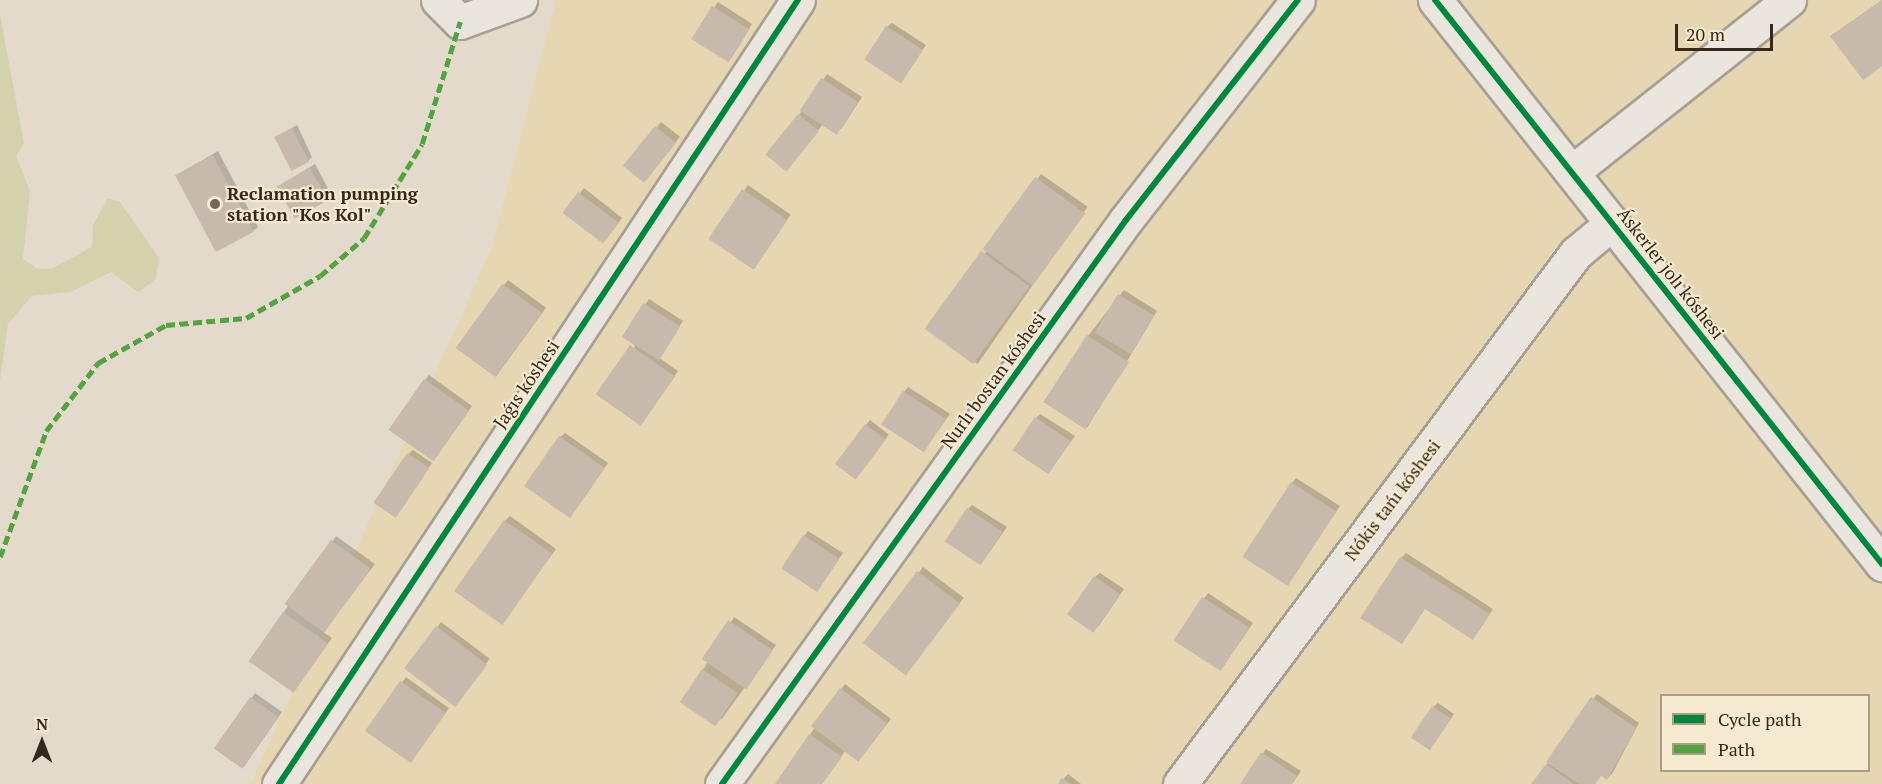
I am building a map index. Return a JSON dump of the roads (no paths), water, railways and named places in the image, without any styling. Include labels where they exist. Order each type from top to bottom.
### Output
[{"type":"street","points":[[449,11],[520,0]]},
{"type":"street","name":"Jaǵıs kóshesi","points":[[279,784],[798,0]]},
{"type":"street","name":"Nurlı bostan kóshesi","points":[[723,784],[1126,220],[1298,0]]},
{"type":"street","name":"Áskerler jolı kóshesi","points":[[1436,0],[1882,564]]},
{"type":"street","points":[[1572,172],[1789,0]]},
{"type":"street","name":"Nókis tańı kóshesi","points":[[1180,784],[1576,253],[1612,223]]},
{"type":"place","name":"Reclamation pumping station \"Kos Kol\"","points":[[215,204]]}]
